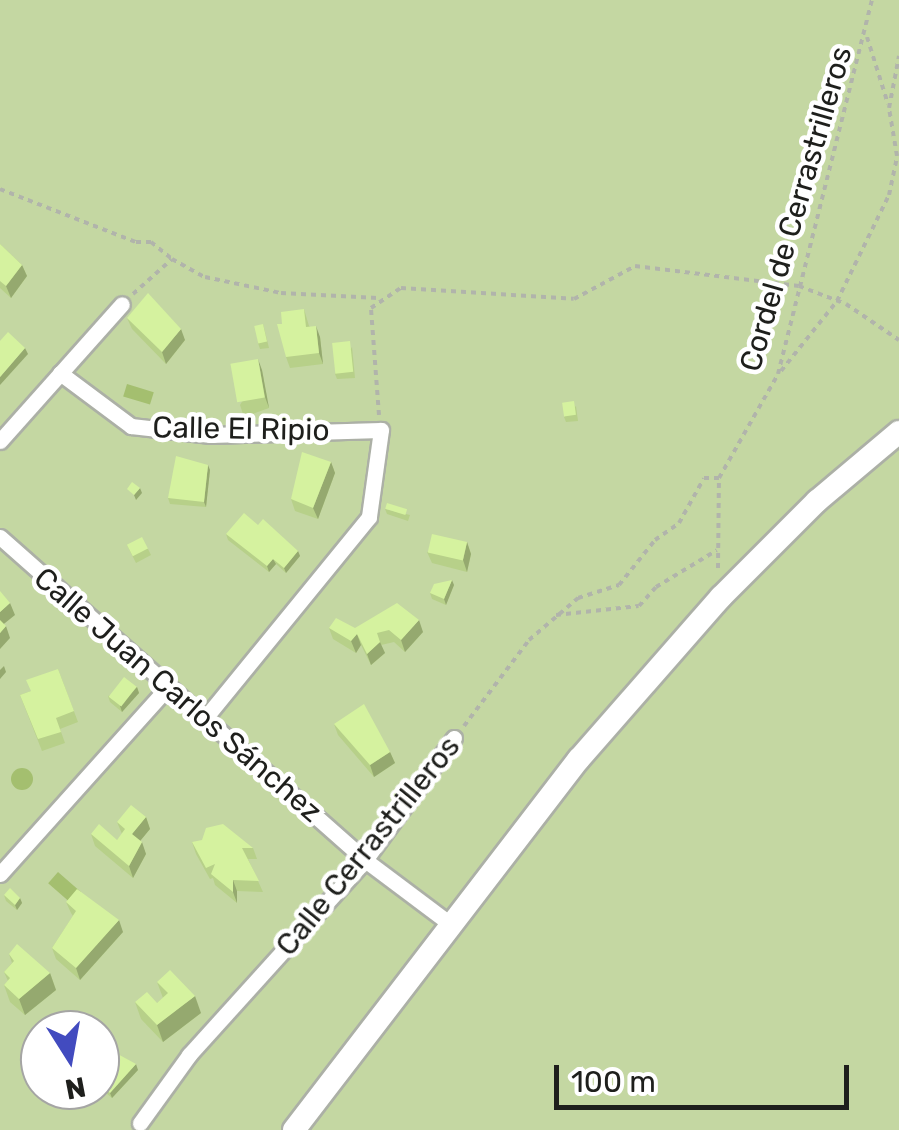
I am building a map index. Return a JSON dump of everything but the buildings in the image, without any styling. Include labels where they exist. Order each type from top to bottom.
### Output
[{"type":"main road","points":[[294,1130],[579,759],[721,597],[817,500],[899,432]]},
{"type":"street","points":[[0,441],[122,304]]},
{"type":"street","name":"Calle El Ripio","points":[[60,373],[132,426],[210,435],[381,430]]},
{"type":"street","points":[[205,718],[369,517],[381,430]]},
{"type":"street","name":"Calle Juan Carlos Sánchez","points":[[0,538],[365,860],[452,926]]},
{"type":"street","points":[[0,874],[168,687]]},
{"type":"street","name":"Calle Cerrastrilleros","points":[[140,1123],[188,1054],[365,860],[454,738]]},
{"type":"path","name":"Cordel de Cerrastrilleros","points":[[721,597],[717,550],[720,478],[778,374],[867,37],[872,0]]},
{"type":"path","points":[[778,374],[837,301],[889,195],[897,156],[889,108],[867,37]]},
{"type":"path","points":[[889,108],[899,56]]},
{"type":"path","points":[[0,189],[136,242],[151,242],[205,277],[281,293],[378,298],[401,288],[574,299],[635,266],[799,286],[837,301],[899,340]]},
{"type":"path","points":[[122,304],[172,259]]},
{"type":"path","points":[[378,298],[371,308],[381,430]]},
{"type":"path","points":[[556,615],[578,598],[619,585],[655,540],[679,523],[704,478],[720,478]]},
{"type":"path","points":[[556,615],[639,606],[656,587],[717,550]]},
{"type":"path","name":"Calle Cerrastrilleros","points":[[454,738],[556,615]]},
{"type":"shaded area","points":[[0,0],[899,0],[899,1130],[0,1130]]},
{"type":"shaded area","points":[[127,384],[154,392],[150,405],[123,396]]},
{"type":"shaded area","points":[[18,768],[26,768],[33,779],[26,790],[18,790],[11,783],[11,775]]},
{"type":"shaded area","points":[[58,872],[81,892],[71,903],[48,883]]}]
